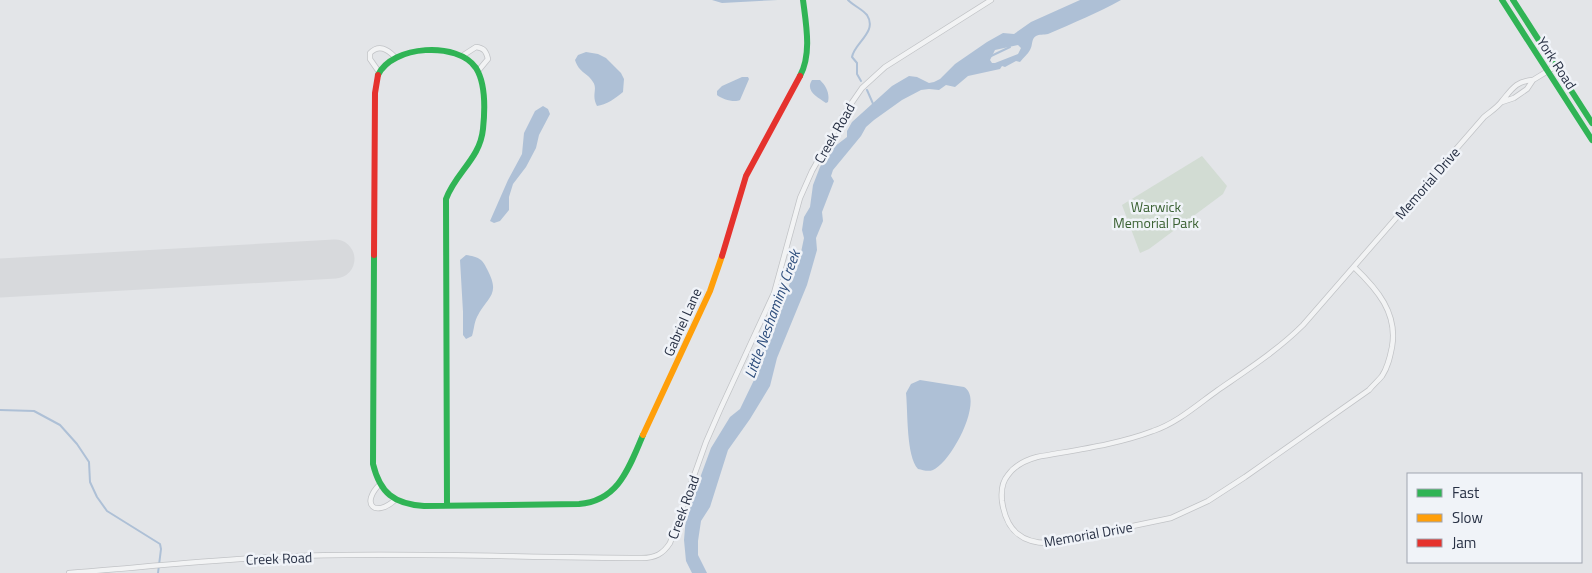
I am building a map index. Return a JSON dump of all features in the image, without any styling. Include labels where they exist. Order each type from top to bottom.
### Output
[{"type":"main road","name":"Gabriel Lane","points":[[395,500],[404,504],[447,505],[589,504],[609,494],[617,487],[626,472],[710,290],[719,267],[746,176],[804,68],[807,54],[807,36],[803,0]]},
{"type":"main road","name":"York Road","points":[[1502,0],[1592,140]]},
{"type":"main road","name":"York Road","points":[[1513,0],[1592,123]]},
{"type":"main road","points":[[395,500],[380,484],[373,464],[376,80],[383,65],[395,56],[416,51],[450,52],[462,56],[473,64],[478,71],[483,93],[483,136],[477,153],[451,186],[446,198],[447,505]]},
{"type":"street","name":"Creek Road","points":[[69,573],[298,556],[406,555],[651,558],[660,554],[666,550],[670,543],[709,434],[774,293],[795,212],[806,184],[844,114],[862,88],[884,68],[991,0]]},
{"type":"street","points":[[462,56],[476,47],[482,48],[487,53],[488,59],[478,71]]},
{"type":"street","points":[[379,72],[370,59],[370,54],[374,49],[387,49],[395,56]]},
{"type":"street","name":"Memorial Drive","points":[[1354,267],[1369,282],[1384,302],[1391,318],[1393,339],[1390,358],[1382,376],[1369,390],[1208,501],[1171,518],[1039,544],[1030,542],[1011,528],[1006,519],[1002,496],[1003,484],[1016,466],[1037,457],[1129,439],[1155,431],[1179,418],[1291,337],[1484,117],[1502,102],[1514,98],[1527,89],[1533,80],[1556,66]]},
{"type":"street","name":"Memorial Drive","points":[[1502,102],[1507,92],[1526,80],[1533,80]]},
{"type":"street","name":"Gabriel Lane","points":[[380,484],[370,496],[372,506],[376,509],[384,509],[395,500]]},
{"type":"green space","name":"Warwick Memorial Park","points":[[1202,156],[1227,186],[1223,194],[1149,249],[1140,253],[1122,205]]},
{"type":"water","points":[[712,0],[778,0],[722,3]]},
{"type":"water","points":[[1080,0],[1121,0],[1048,34],[1036,36],[1033,39],[1029,52],[1020,62],[1016,61],[1005,67],[1002,66],[1000,69],[968,76],[955,87],[946,85],[939,90],[921,90],[902,100],[866,127],[861,136],[833,170],[831,176],[834,181],[822,212],[823,221],[816,238],[817,250],[807,285],[777,358],[770,386],[728,450],[710,507],[701,521],[698,555],[707,573],[692,573],[686,561],[684,540],[686,516],[711,448],[730,417],[740,409],[754,380],[760,348],[800,257],[804,238],[802,230],[804,217],[810,207],[813,185],[820,167],[830,150],[847,137],[847,131],[852,122],[892,86],[909,76],[917,77],[929,83],[934,82],[940,79],[955,64],[987,42],[1003,33],[1014,34],[1031,22]],"holes":[[[1018,45],[1021,48],[1018,54],[995,63],[992,63],[990,60],[995,50]]]},
{"type":"water","points":[[586,52],[598,54],[606,58],[621,73],[624,79],[623,92],[611,101],[597,106],[593,82],[579,68],[575,60],[578,55]]},
{"type":"water","points":[[742,77],[748,77],[749,79],[740,100],[728,100],[717,95],[717,91],[722,86]]},
{"type":"water","points":[[812,80],[820,80],[824,85],[828,93],[828,102],[826,103],[811,91],[810,84]]},
{"type":"water","points":[[543,106],[548,109],[550,114],[539,135],[536,148],[526,167],[513,184],[509,197],[509,210],[500,221],[494,223],[490,221],[522,154],[524,133],[535,111]]},
{"type":"water","points":[[466,255],[477,257],[483,262],[491,278],[493,290],[476,319],[472,336],[466,339],[463,335],[460,260]]},
{"type":"water","points":[[920,380],[964,387],[969,394],[971,404],[968,417],[956,444],[940,465],[929,471],[918,469],[914,463],[909,444],[906,393],[911,384]]},
{"type":"waterway","points":[[848,0],[865,13],[870,21],[868,32],[852,57],[857,63],[857,74],[861,81]]},
{"type":"waterway","name":"Little Neshaminy Creek","points":[[989,57],[1010,47]]},
{"type":"waterway","points":[[867,90],[874,106]]},
{"type":"waterway","points":[[0,410],[34,411],[60,425],[77,444],[89,462],[90,482],[97,497],[107,511],[160,544],[158,573]]},
{"type":"runway","points":[[0,278],[335,259]]},
{"type":"traffic: fast","points":[[800,76],[804,67],[807,49],[807,29],[803,0]]},
{"type":"traffic: fast","points":[[1502,0],[1592,140]]},
{"type":"traffic: fast","points":[[1513,0],[1592,123]]},
{"type":"traffic: fast","points":[[378,75],[385,65],[397,57],[410,52],[441,50],[455,53],[467,59],[476,68],[482,82],[484,114],[481,140],[473,157],[450,189],[446,199],[447,505]]},
{"type":"traffic: fast","points":[[374,255],[373,464],[380,483],[390,495],[404,503],[424,506],[579,504],[593,501],[604,496],[621,480],[633,459],[643,435]]},
{"type":"traffic: slow","points":[[643,435],[710,291],[722,256]]},
{"type":"traffic: jam","points":[[374,255],[375,93],[378,75]]},
{"type":"traffic: jam","points":[[722,256],[746,176],[800,76]]}]
